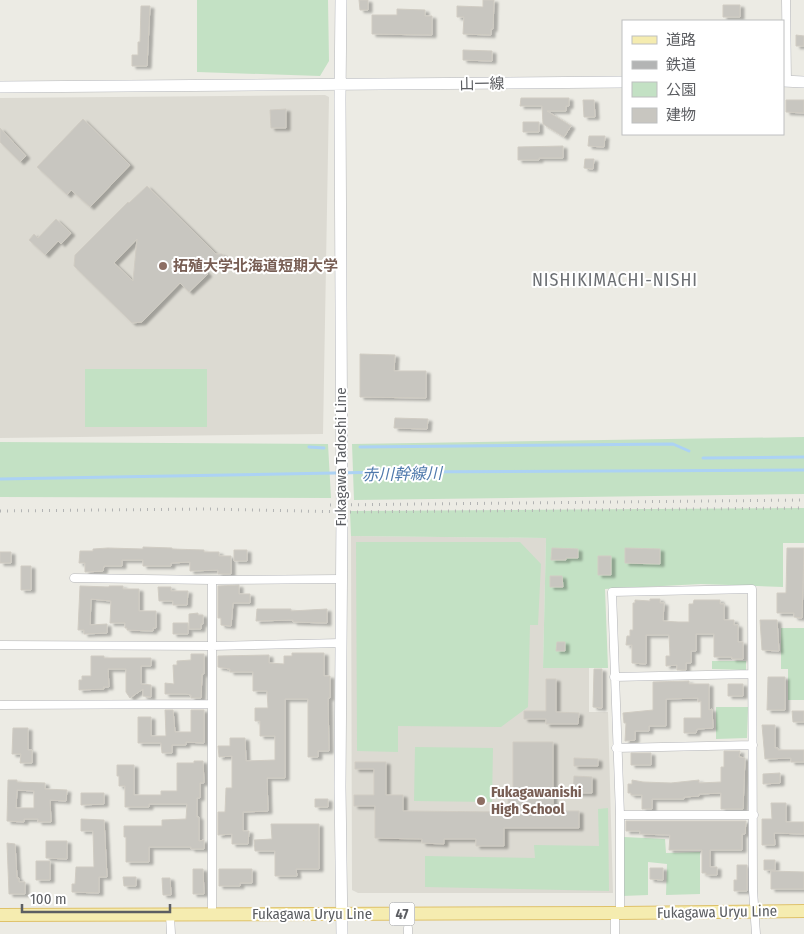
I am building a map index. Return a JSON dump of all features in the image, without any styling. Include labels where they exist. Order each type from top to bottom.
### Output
[{"type":"main road","name":"Fukagawa Tadoshi Line","points":[[341,0],[342,934]]},
{"type":"main road","name":"山一線","points":[[0,87],[622,82]]},
{"type":"main road","points":[[785,82],[804,82]]},
{"type":"main road","name":"Fukagawa Uryu Line","points":[[0,915],[804,911]]},
{"type":"street","points":[[785,82],[786,0]]},
{"type":"street","points":[[74,578],[341,579]]},
{"type":"street","points":[[212,580],[212,914]]},
{"type":"street","points":[[615,934],[618,913],[620,815],[616,748],[612,592],[752,589],[753,890],[756,934]]},
{"type":"street","points":[[0,645],[212,646],[341,643]]},
{"type":"street","points":[[614,676],[752,674]]},
{"type":"street","points":[[0,704],[212,704]]},
{"type":"street","points":[[616,748],[753,745]]},
{"type":"street","points":[[620,815],[754,815]]},
{"type":"street","points":[[170,915],[171,934]]},
{"type":"shaded area","name":"拓殖大学北海道短期大学","points":[[325,95],[329,97],[323,434],[0,438],[0,98]]},
{"type":"shaded area","name":"Fukagawanishi High School","points":[[351,536],[546,538],[543,668],[589,668],[589,712],[608,712],[613,893],[358,893],[352,890]]},
{"type":"green space","points":[[197,0],[328,0],[329,61],[320,76],[197,72]]},
{"type":"green space","points":[[85,369],[207,369],[207,427],[85,427]]},
{"type":"green space","points":[[804,437],[804,494],[354,500],[352,444]]},
{"type":"green space","points":[[0,442],[328,444],[331,498],[0,497]]},
{"type":"green space","points":[[804,508],[804,543],[783,543],[783,587],[701,584],[605,589],[608,668],[543,668],[546,538],[351,536],[350,511]]},
{"type":"green space","points":[[356,542],[520,542],[541,564],[538,625],[530,625],[528,707],[501,727],[398,726],[398,752],[357,751]]},
{"type":"green space","points":[[781,628],[804,628],[804,700],[788,700],[788,669],[781,669]]},
{"type":"green space","points":[[712,661],[746,661],[746,670],[712,669]]},
{"type":"green space","points":[[716,707],[748,707],[747,738],[716,739]]},
{"type":"green space","points":[[415,747],[493,748],[492,802],[414,801]]},
{"type":"green space","points":[[608,808],[609,891],[425,887],[425,856],[535,858],[534,845],[599,846],[598,809]]},
{"type":"green space","points":[[624,837],[665,839],[666,853],[700,852],[700,894],[666,895],[667,864],[648,862],[648,895],[622,896]]},
{"type":"building","points":[[359,0],[368,0],[368,10],[360,10]]},
{"type":"building","points":[[483,0],[494,0],[491,35],[463,34],[464,17],[457,17],[457,6],[483,7]]},
{"type":"building","points":[[723,5],[740,5],[740,17],[723,17]]},
{"type":"building","points":[[141,6],[150,6],[147,66],[132,66],[132,55],[138,55],[138,42],[140,42]]},
{"type":"building","points":[[397,9],[425,10],[425,16],[432,16],[432,35],[372,34],[372,15],[397,15]]},
{"type":"building","points":[[796,35],[804,36],[804,46],[796,46]]},
{"type":"building","points":[[463,50],[492,51],[492,61],[463,60]]},
{"type":"building","points":[[521,98],[569,98],[569,106],[566,106],[566,111],[547,111],[571,126],[564,137],[543,124],[542,106],[520,106]]},
{"type":"building","points":[[583,100],[594,100],[595,117],[584,117]]},
{"type":"building","points":[[786,100],[804,100],[804,113],[786,112]]},
{"type":"building","points":[[286,109],[286,128],[271,128],[270,110]]},
{"type":"building","points":[[83,119],[130,165],[90,207],[71,190],[67,195],[37,167]]},
{"type":"building","points":[[523,122],[539,122],[539,132],[523,132]]},
{"type":"building","points":[[0,128],[26,156],[20,162],[0,142]]},
{"type":"building","points":[[589,136],[605,136],[604,147],[588,146]]},
{"type":"building","points":[[563,146],[563,158],[518,160],[518,147]]},
{"type":"building","points":[[585,159],[594,159],[593,169],[584,168]]},
{"type":"building","points":[[147,186],[216,254],[222,254],[225,259],[223,265],[201,267],[208,274],[189,292],[180,283],[142,322],[132,323],[74,266],[75,255]],"holes":[[[137,239],[133,281],[114,263]]]},
{"type":"building","points":[[56,219],[71,233],[61,244],[58,241],[45,255],[29,240],[34,234],[38,238]]},
{"type":"building","points":[[360,354],[395,355],[394,371],[426,371],[426,398],[360,397]]},
{"type":"building","points":[[395,418],[428,419],[427,429],[394,428]]},
{"type":"building","points":[[143,547],[219,552],[219,556],[231,556],[231,574],[218,574],[218,570],[190,571],[190,562],[171,563],[171,566],[143,566],[143,560],[122,560],[122,566],[104,566],[103,571],[85,572],[85,563],[79,563],[80,551],[108,548],[143,549]]},
{"type":"building","points":[[552,548],[578,549],[578,558],[551,560]]},
{"type":"building","points":[[625,548],[660,549],[660,564],[625,563]]},
{"type":"building","points":[[787,548],[804,548],[802,618],[794,617],[794,613],[777,613],[777,593],[786,593]]},
{"type":"building","points":[[234,550],[247,550],[247,561],[234,561]]},
{"type":"building","points":[[0,552],[11,552],[11,563],[0,563]]},
{"type":"building","points":[[598,556],[611,556],[611,575],[598,575]]},
{"type":"building","points":[[21,566],[31,566],[31,590],[21,590]]},
{"type":"building","points":[[550,576],[562,576],[563,587],[550,587]]},
{"type":"building","points":[[239,585],[239,594],[250,594],[250,603],[233,603],[231,626],[221,625],[221,618],[218,618],[218,586]]},
{"type":"building","points":[[80,586],[123,586],[123,589],[139,589],[139,611],[156,611],[156,628],[153,628],[153,631],[127,630],[125,623],[110,623],[111,601],[91,599],[90,625],[107,624],[107,633],[84,634],[84,630],[78,630]]},
{"type":"building","points":[[158,587],[171,587],[171,591],[188,591],[187,605],[173,605],[173,601],[159,601]]},
{"type":"building","points":[[650,599],[660,599],[660,603],[664,603],[663,621],[678,622],[689,622],[689,604],[693,604],[694,600],[720,600],[720,604],[724,604],[724,620],[734,620],[734,625],[738,625],[738,642],[743,642],[743,659],[714,657],[714,634],[696,634],[696,651],[691,651],[691,663],[686,663],[686,670],[677,670],[677,665],[666,666],[666,656],[670,656],[669,635],[646,635],[646,664],[632,663],[632,645],[626,645],[627,636],[630,636],[630,630],[633,630],[633,603],[635,603],[635,600],[650,601]]},
{"type":"building","points":[[257,609],[291,609],[291,611],[327,609],[327,623],[293,622],[293,620],[256,621]]},
{"type":"building","points":[[198,613],[198,615],[203,615],[201,629],[189,629],[189,614]]},
{"type":"building","points":[[760,620],[777,620],[779,651],[762,650]]},
{"type":"building","points":[[173,623],[188,623],[188,634],[173,634]]},
{"type":"building","points":[[557,642],[565,642],[565,651],[556,651]]},
{"type":"building","points":[[292,653],[324,653],[324,676],[330,676],[330,698],[328,698],[329,751],[318,751],[318,757],[308,757],[308,699],[285,699],[285,778],[267,778],[268,811],[243,812],[243,831],[249,831],[248,844],[232,844],[232,834],[218,835],[218,812],[225,812],[226,788],[232,788],[232,756],[219,757],[218,746],[230,746],[230,738],[245,738],[246,761],[275,760],[275,736],[260,736],[260,721],[255,721],[255,708],[268,708],[267,691],[253,691],[253,672],[230,672],[230,669],[218,667],[218,656],[269,655],[269,663],[284,664],[284,656],[292,656]]},
{"type":"building","points":[[191,654],[204,654],[201,698],[191,698],[191,695],[186,694],[165,694],[165,683],[174,684],[173,665],[177,665],[177,661],[191,660]]},
{"type":"building","points":[[91,656],[104,656],[104,658],[151,658],[151,666],[141,666],[141,684],[151,685],[151,697],[143,696],[143,689],[130,698],[126,692],[126,669],[108,669],[109,687],[79,690],[79,680],[82,680],[82,676],[91,676]]},
{"type":"building","points":[[594,669],[602,669],[602,708],[593,707]]},
{"type":"building","points":[[768,677],[785,677],[785,710],[767,710]]},
{"type":"building","points":[[546,679],[556,679],[556,712],[579,713],[578,724],[546,724],[546,719],[524,719],[524,711],[546,711]]},
{"type":"building","points":[[689,681],[689,684],[709,684],[709,710],[712,709],[713,728],[697,729],[696,733],[684,733],[684,718],[701,718],[701,701],[698,702],[698,698],[666,699],[666,726],[649,726],[649,731],[635,731],[635,740],[625,741],[626,723],[624,723],[623,713],[653,710],[653,682]]},
{"type":"building","points":[[728,684],[743,684],[743,696],[728,696]]},
{"type":"building","points":[[165,710],[173,710],[175,732],[191,732],[191,710],[204,710],[204,743],[186,742],[186,745],[172,745],[172,753],[162,753],[161,743],[138,743],[138,717],[151,717],[151,736],[166,736]]},
{"type":"building","points":[[792,711],[804,711],[804,722],[793,722]]},
{"type":"building","points":[[762,725],[775,725],[775,748],[778,748],[778,750],[804,750],[804,762],[791,762],[791,758],[765,759]]},
{"type":"building","points":[[13,728],[28,728],[28,750],[32,750],[32,763],[20,763],[21,754],[12,754]]},
{"type":"building","points":[[513,742],[553,742],[553,811],[579,811],[579,828],[504,828],[504,846],[476,846],[476,839],[444,839],[444,844],[422,843],[422,839],[375,838],[375,806],[354,806],[354,795],[374,795],[374,769],[355,769],[355,762],[386,762],[386,795],[403,795],[403,811],[508,812],[508,798],[513,798]]},
{"type":"building","points":[[724,751],[740,751],[739,757],[745,758],[743,809],[721,809],[721,793],[699,794],[699,796],[684,797],[684,799],[652,799],[652,809],[642,809],[642,795],[631,795],[631,793],[628,793],[628,784],[632,784],[632,780],[671,783],[699,780],[699,783],[721,782],[721,767],[724,767]]},
{"type":"building","points":[[631,753],[651,753],[651,765],[631,765]]},
{"type":"building","points":[[574,758],[598,759],[598,766],[574,766]]},
{"type":"building","points":[[194,761],[203,761],[204,783],[200,783],[200,798],[197,798],[197,817],[199,817],[199,841],[204,840],[204,849],[191,849],[191,847],[149,847],[149,862],[126,862],[124,826],[162,826],[162,820],[186,819],[187,804],[149,804],[149,807],[125,807],[125,786],[119,786],[117,765],[134,765],[134,795],[161,795],[161,791],[177,791],[177,763],[194,763]]},
{"type":"building","points":[[780,773],[780,783],[763,784],[763,774]]},
{"type":"building","points":[[574,776],[592,777],[592,793],[573,793]]},
{"type":"building","points":[[8,780],[45,783],[45,789],[67,790],[66,801],[50,800],[51,822],[38,822],[38,819],[24,819],[24,822],[7,821]],"holes":[[[17,790],[34,791],[34,808],[16,808]]]},
{"type":"building","points":[[81,793],[104,793],[104,804],[81,805]]},
{"type":"building","points":[[315,799],[328,799],[328,807],[315,807]]},
{"type":"building","points":[[771,803],[786,803],[786,822],[804,822],[804,834],[774,833],[775,845],[762,845],[762,819],[772,819]]},
{"type":"building","points":[[81,819],[104,820],[107,877],[99,877],[99,893],[72,892],[72,884],[75,884],[76,867],[94,867],[93,831],[81,831]]},
{"type":"building","points":[[626,821],[746,821],[745,834],[742,834],[742,850],[710,850],[710,867],[717,867],[717,875],[706,875],[706,873],[702,873],[702,850],[669,850],[670,835],[640,834],[640,831],[626,831]]},
{"type":"building","points":[[271,824],[319,824],[319,869],[296,869],[297,876],[275,876],[275,851],[255,851],[254,840],[272,839]]},
{"type":"building","points":[[46,841],[67,841],[67,859],[46,858]]},
{"type":"building","points":[[7,843],[15,844],[17,878],[19,878],[19,882],[25,882],[25,894],[9,894]]},
{"type":"building","points":[[764,860],[775,860],[775,870],[764,870]]},
{"type":"building","points":[[36,861],[50,861],[50,880],[36,880]]},
{"type":"building","points":[[737,865],[747,865],[747,891],[734,891],[734,880],[737,880]]},
{"type":"building","points":[[650,868],[663,868],[663,880],[650,879]]},
{"type":"building","points":[[193,869],[203,869],[204,894],[193,894]]},
{"type":"building","points":[[219,869],[252,869],[252,883],[240,883],[240,886],[219,886]]},
{"type":"building","points":[[771,871],[804,872],[804,889],[771,889]]},
{"type":"building","points":[[123,877],[136,877],[136,886],[124,886]]},
{"type":"building","points":[[162,878],[170,878],[171,895],[163,895]]},
{"type":"waterway","points":[[360,447],[673,444],[689,451]]},
{"type":"waterway","points":[[309,447],[324,448]]},
{"type":"waterway","points":[[703,458],[804,457]]},
{"type":"waterway","name":"赤川幹線川","points":[[0,479],[388,472],[804,470]]},
{"type":"railway","points":[[330,505],[804,500]]},
{"type":"railway","points":[[0,511],[207,509],[348,512],[804,508]]},
{"type":"place","name":"拓殖大学北海道短期大学","points":[[163,266]]},
{"type":"place","name":"Fukagawanishi High School","points":[[481,801]]},
{"type":"district","name":"NISHIKIMACHI-NISHI","points":[[615,280]]}]
